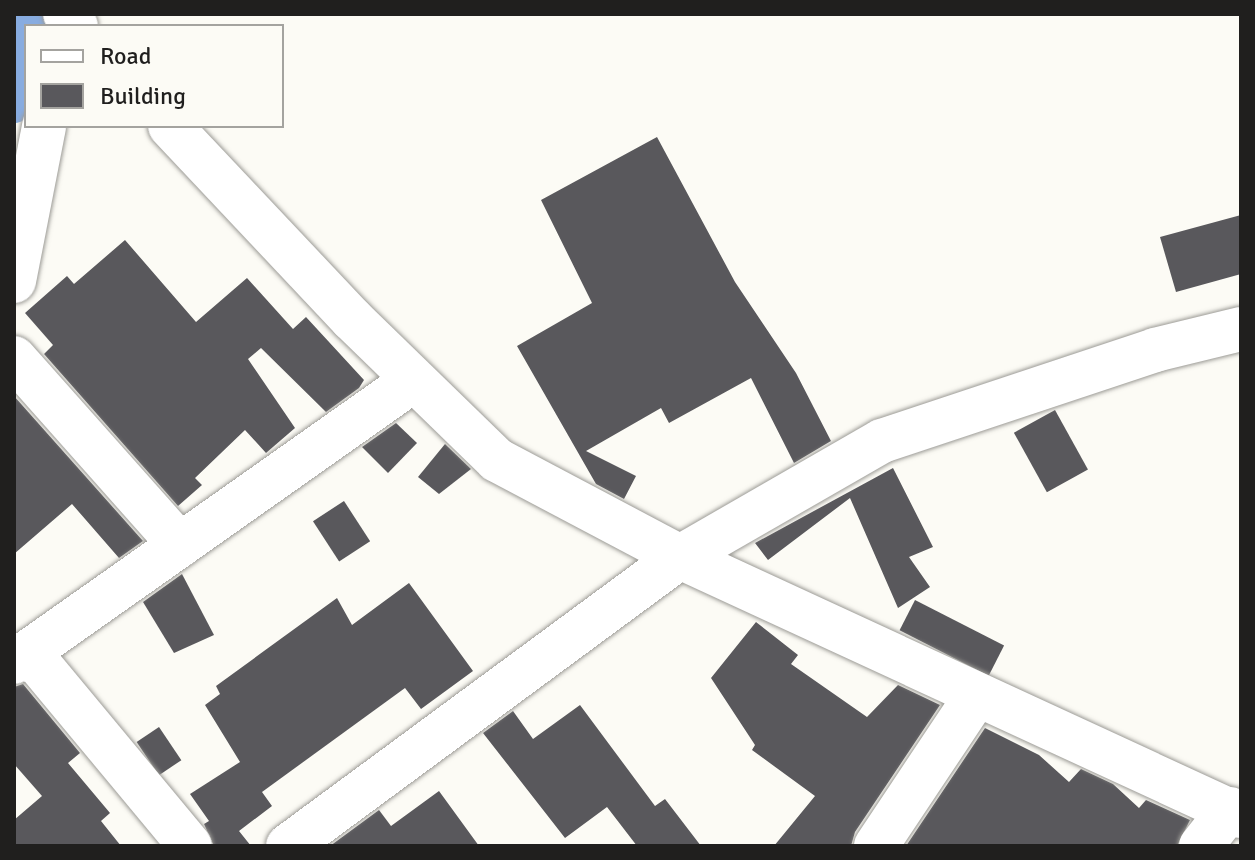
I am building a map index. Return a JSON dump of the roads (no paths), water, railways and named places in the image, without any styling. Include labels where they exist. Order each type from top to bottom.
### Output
[{"type":"street","points":[[14,281],[44,128]]},
{"type":"street","points":[[172,128],[413,381],[497,460],[680,557],[1235,813],[1201,846]]},
{"type":"street","points":[[288,846],[680,557],[882,441],[1155,350],[1241,329]]},
{"type":"street","points":[[14,358],[180,545]]},
{"type":"street","points":[[190,846],[22,657],[413,381]]},
{"type":"street","points":[[876,846],[976,696]]},
{"type":"waterway","points":[[31,24],[33,14]]},
{"type":"waterway","points":[[14,103],[24,57]]}]
